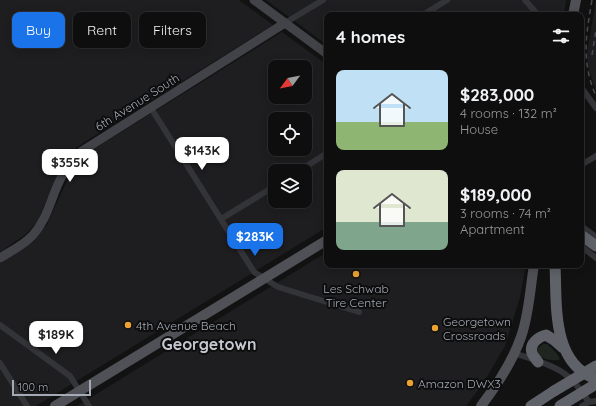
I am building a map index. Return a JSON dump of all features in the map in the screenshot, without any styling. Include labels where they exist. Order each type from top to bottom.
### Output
[{"type":"highway","points":[[585,233],[596,246]]},
{"type":"highway","points":[[555,268],[558,322],[564,349],[579,369],[596,379]]},
{"type":"highway","points":[[538,362],[532,352],[532,348],[537,338],[546,336],[564,349]]},
{"type":"highway","points":[[531,406],[596,366]]},
{"type":"highway","points":[[560,406],[596,384]]},
{"type":"main road","points":[[574,12],[576,0]]},
{"type":"main road","points":[[56,406],[324,242]]},
{"type":"main road","points":[[480,406],[493,389],[514,353],[521,336],[526,317],[534,268]]},
{"type":"street","points":[[254,0],[324,52]]},
{"type":"street","name":"6th Avenue South","points":[[0,258],[27,240],[36,231],[44,219],[61,179],[74,159],[151,108],[323,0]]},
{"type":"street","points":[[428,12],[447,0]]},
{"type":"street","points":[[525,0],[535,12]]},
{"type":"street","points":[[584,93],[596,108]]},
{"type":"street","points":[[151,108],[254,272],[283,289],[359,312]]},
{"type":"street","points":[[310,164],[324,155]]},
{"type":"street","points":[[584,162],[596,156]]},
{"type":"street","points":[[221,219],[268,190]]},
{"type":"street","points":[[585,233],[596,228]]},
{"type":"street","points":[[585,233],[596,237]]},
{"type":"street","points":[[584,248],[596,258]]},
{"type":"street","points":[[0,325],[70,376],[90,406]]},
{"type":"street","points":[[514,353],[565,374],[573,381],[589,402]]},
{"type":"street","points":[[0,363],[27,406]]},
{"type":"street","points":[[582,406],[589,402],[596,401]]},
{"type":"shaded area","points":[[0,0],[239,0],[273,25],[72,151],[63,163],[37,222],[26,234],[0,252]]},
{"type":"shaded area","points":[[266,0],[566,0],[564,12],[324,12],[324,43]]},
{"type":"shaded area","points":[[596,0],[596,91],[588,67],[587,53]]},
{"type":"shaded area","points":[[282,32],[324,63],[324,229],[36,406],[0,406],[0,263],[34,241],[47,224],[74,166],[86,154]]},
{"type":"shaded area","points":[[324,254],[324,268],[525,268],[520,297],[505,346],[482,385],[466,406],[77,406]]},
{"type":"shaded area","points":[[543,344],[547,344],[560,359],[548,360],[542,357],[537,349]]},
{"type":"railway","points":[[592,0],[586,48],[588,72],[596,96]]},
{"type":"railway","points":[[592,55],[596,30]]},
{"type":"place","name":"Les Schwab Tire Center","points":[[356,274]]},
{"type":"place","name":"4th Avenue Beach","points":[[128,325]]},
{"type":"place","name":"Georgetown Crossroads","points":[[435,328]]},
{"type":"place","name":"Amazon DWX3","points":[[410,383]]},
{"type":"district","name":"Georgetown","points":[[209,344]]}]
